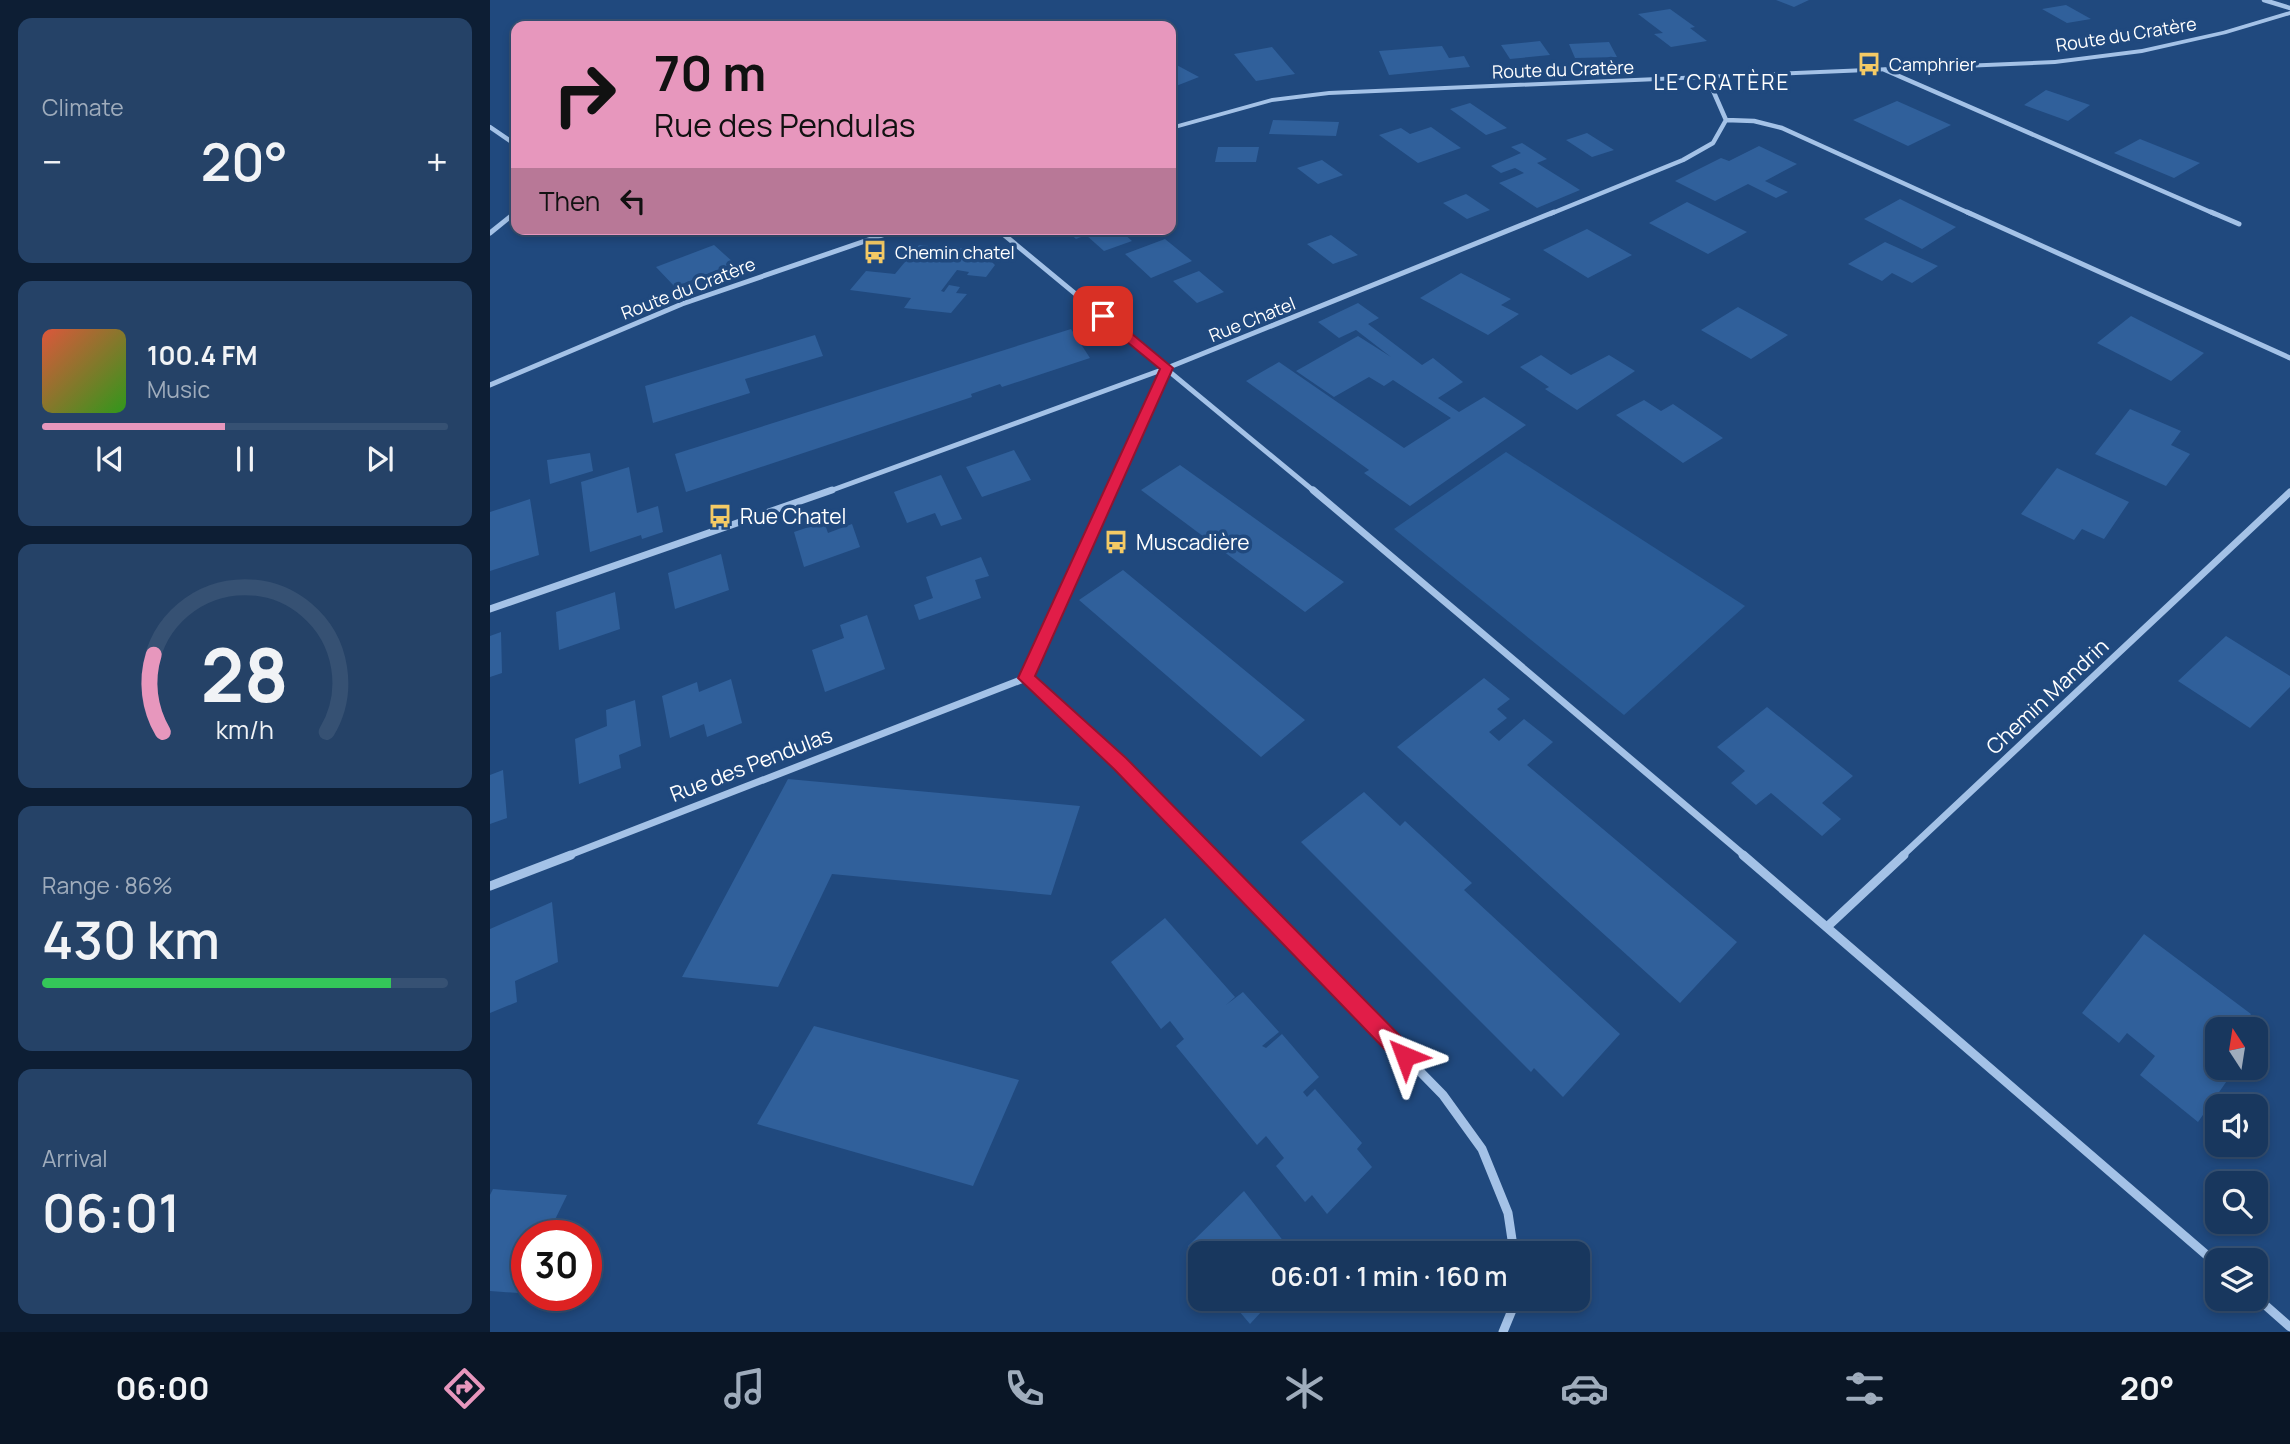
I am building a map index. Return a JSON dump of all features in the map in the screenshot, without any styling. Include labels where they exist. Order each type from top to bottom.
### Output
[{"type":"street","points":[[2264,0],[2290,10]]},
{"type":"street","name":"Route du Cratère","points":[[1176,127],[1272,100],[1329,93],[1708,79],[2055,62],[2141,51],[2224,33],[2290,10]]},
{"type":"street","points":[[1885,70],[2239,224]]},
{"type":"street","points":[[1708,79],[1726,120],[1754,121],[1782,128],[2290,358]]},
{"type":"street","name":"Rue Chatel","points":[[490,609],[718,531],[1167,368],[1683,160],[1713,143],[1726,120]]},
{"type":"street","points":[[490,127],[511,142]]},
{"type":"street","points":[[490,233],[511,216]]},
{"type":"street","name":"Route du Cratère","points":[[490,385],[682,304],[883,235]]},
{"type":"street","points":[[1004,235],[1167,368],[1828,926],[2205,1254]]},
{"type":"street","points":[[1167,368],[1026,678],[1120,764],[1443,1095],[1482,1149],[1508,1213],[1512,1241]]},
{"type":"street","name":"Chemin Mandrin","points":[[1828,926],[2290,492]]},
{"type":"street","name":"Rue des Pendulas","points":[[490,886],[1026,678]]},
{"type":"street","points":[[2268,1308],[2290,1327]]},
{"type":"street","points":[[1503,1332],[1512,1311]]},
{"type":"shaded area","points":[[1506,452],[1745,606],[1624,715],[1394,529]]},
{"type":"building","points":[[1776,0],[1809,0],[1794,7]]},
{"type":"building","points":[[2066,5],[2091,19],[2067,23],[2042,9]]},
{"type":"building","points":[[1670,9],[1695,27],[1690,28],[1707,41],[1671,47],[1654,34],[1663,33],[1638,14]]},
{"type":"building","points":[[1540,41],[1550,55],[1510,59],[1501,45]]},
{"type":"building","points":[[1609,42],[1617,57],[1575,58],[1569,44]]},
{"type":"building","points":[[1442,46],[1449,58],[1464,56],[1470,67],[1389,75],[1379,51]]},
{"type":"building","points":[[1272,47],[1295,74],[1256,81],[1234,54]]},
{"type":"building","points":[[1176,65],[1199,77],[1176,86]]},
{"type":"building","points":[[2046,90],[2090,105],[2068,121],[2024,105]]},
{"type":"building","points":[[1897,101],[1951,125],[1908,146],[1853,120]]},
{"type":"building","points":[[1470,103],[1507,128],[1486,135],[1450,109]]},
{"type":"building","points":[[1273,120],[1339,122],[1336,136],[1269,134]]},
{"type":"building","points":[[1431,127],[1461,148],[1418,163],[1379,135],[1401,128],[1410,134]]},
{"type":"building","points":[[1587,133],[1614,150],[1592,157],[1566,140]]},
{"type":"building","points":[[2140,139],[2200,163],[2174,178],[2114,153]]},
{"type":"building","points":[[1522,143],[1547,159],[1537,163],[1580,190],[1537,208],[1499,183],[1524,173],[1515,168],[1501,173],[1491,166],[1521,153],[1511,147]]},
{"type":"building","points":[[1759,146],[1797,164],[1765,181],[1788,192],[1776,198],[1748,184],[1715,201],[1675,181],[1721,158],[1729,161]]},
{"type":"building","points":[[1218,147],[1259,147],[1256,162],[1215,162]]},
{"type":"building","points":[[1322,160],[1343,175],[1318,184],[1297,168]]},
{"type":"building","points":[[1466,194],[1490,210],[1467,219],[1443,203]]},
{"type":"building","points":[[1900,199],[1956,227],[1922,249],[1864,219]]},
{"type":"building","points":[[1687,202],[1747,232],[1708,254],[1649,223]]},
{"type":"building","points":[[1587,229],[1632,255],[1588,278],[1543,250]]},
{"type":"building","points":[[1086,235],[1125,235],[1132,241],[1104,251]]},
{"type":"building","points":[[1331,235],[1358,255],[1333,264],[1307,244]]},
{"type":"building","points":[[1165,239],[1192,261],[1151,278],[1125,254]]},
{"type":"building","points":[[1885,242],[1938,266],[1912,283],[1892,273],[1882,281],[1848,264]]},
{"type":"building","points":[[714,245],[734,263],[675,287],[656,267]]},
{"type":"building","points":[[919,245],[957,249],[976,246],[995,265],[986,277],[967,275],[969,272],[957,270],[941,291],[944,292],[949,285],[960,287],[956,293],[967,294],[951,313],[904,308],[911,298],[850,290],[866,271],[895,274]]},
{"type":"building","points":[[1199,271],[1224,292],[1197,303],[1173,281]]},
{"type":"building","points":[[1461,273],[1511,299],[1501,305],[1519,314],[1488,335],[1420,298]]},
{"type":"building","points":[[1358,303],[1379,318],[1368,324],[1422,365],[1433,358],[1463,382],[1438,398],[1459,412],[1484,397],[1526,425],[1410,506],[1364,473],[1369,470],[1246,381],[1279,362],[1404,448],[1451,418],[1393,380],[1384,386],[1369,377],[1334,397],[1296,371],[1358,336],[1391,357],[1356,330],[1339,338],[1318,322]]},
{"type":"building","points":[[1738,307],[1788,335],[1751,359],[1701,330]]},
{"type":"building","points":[[2131,316],[2204,353],[2171,381],[2097,343]]},
{"type":"building","points":[[1071,329],[1090,358],[1002,387],[1000,384],[971,394],[972,397],[686,492],[675,454]]},
{"type":"building","points":[[815,335],[823,356],[745,379],[750,393],[653,423],[645,386]]},
{"type":"building","points":[[1541,355],[1571,375],[1609,355],[1635,371],[1577,410],[1545,389],[1549,387],[1520,367]]},
{"type":"building","points":[[1644,400],[1661,411],[1673,404],[1723,438],[1683,463],[1616,415]]},
{"type":"building","points":[[2130,409],[2181,431],[2171,445],[2190,454],[2166,486],[2095,454]]},
{"type":"building","points":[[1014,450],[1031,480],[982,497],[966,467]]},
{"type":"building","points":[[590,453],[593,471],[550,484],[547,460]]},
{"type":"building","points":[[1180,465],[1344,582],[1305,612],[1141,490]]},
{"type":"building","points":[[629,467],[637,513],[658,506],[663,532],[642,539],[641,535],[590,552],[581,482]]},
{"type":"building","points":[[2057,468],[2129,502],[2104,539],[2082,529],[2074,540],[2021,514]]},
{"type":"building","points":[[941,475],[962,519],[941,526],[935,513],[907,523],[894,492]]},
{"type":"building","points":[[530,499],[539,555],[490,571],[490,512]]},
{"type":"building","points":[[824,522],[828,533],[852,524],[860,547],[804,567],[794,532]]},
{"type":"building","points":[[721,554],[729,590],[675,609],[668,573]]},
{"type":"building","points":[[981,557],[989,576],[975,580],[981,598],[919,620],[914,605],[933,598],[926,577]]},
{"type":"building","points":[[1123,570],[1305,720],[1261,757],[1079,600]]},
{"type":"building","points":[[615,592],[620,629],[559,650],[556,612]]},
{"type":"building","points":[[867,615],[885,669],[825,692],[812,650],[844,638],[840,625]]},
{"type":"building","points":[[501,632],[502,673],[490,677],[490,636]]},
{"type":"building","points":[[2226,636],[2290,676],[2290,687],[2250,728],[2178,681]]},
{"type":"building","points":[[1484,678],[1510,699],[1497,709],[1507,718],[1489,732],[1499,741],[1524,719],[1553,742],[1527,765],[1737,942],[1680,1003],[1397,747]]},
{"type":"building","points":[[731,679],[742,723],[707,737],[704,724],[670,738],[662,696],[697,682],[699,692]]},
{"type":"building","points":[[635,700],[641,746],[619,755],[621,768],[579,784],[575,739],[607,726],[606,710]]},
{"type":"building","points":[[1767,707],[1853,776],[1822,803],[1841,819],[1822,836],[1771,793],[1756,805],[1731,783],[1745,771],[1717,747]]},
{"type":"building","points":[[503,770],[507,818],[490,824],[490,775]]},
{"type":"building","points":[[788,779],[1080,806],[1051,895],[832,874],[778,987],[682,977]]},
{"type":"building","points":[[1364,792],[1400,826],[1405,821],[1472,883],[1464,890],[1620,1034],[1563,1097],[1534,1068],[1531,1072],[1301,842]]},
{"type":"building","points":[[552,902],[558,962],[515,981],[517,1002],[490,1013],[490,929]]},
{"type":"building","points":[[1165,918],[1235,997],[1226,1005],[1243,992],[1279,1032],[1262,1046],[1266,1048],[1282,1034],[1319,1077],[1303,1092],[1307,1097],[1315,1089],[1362,1143],[1357,1149],[1372,1167],[1327,1214],[1312,1195],[1305,1202],[1276,1166],[1284,1158],[1266,1136],[1257,1145],[1176,1046],[1184,1039],[1170,1021],[1161,1029],[1111,962]]},
{"type":"building","points":[[2144,934],[2251,1014],[2249,1017],[2205,1017],[2205,1080],[2228,1080],[2218,1094],[2205,1094],[2205,1112],[2198,1122],[2140,1075],[2155,1056],[2127,1033],[2119,1043],[2082,1013]]},
{"type":"building","points":[[814,1026],[1019,1080],[973,1186],[757,1124]]},
{"type":"building","points":[[493,1189],[567,1195],[555,1220],[511,1220],[511,1292],[490,1291],[490,1195]]},
{"type":"building","points":[[1244,1191],[1283,1241],[1193,1241]]},
{"type":"building","points":[[1239,1311],[1262,1311],[1250,1324]]},
{"type":"place","name":"Camphrier","points":[[1869,64]]},
{"type":"place","name":"Chemin chatel","points":[[875,252]]},
{"type":"place","name":"Rue Chatel","points":[[720,516]]},
{"type":"place","name":"Muscadière","points":[[1116,542]]},
{"type":"district","name":"LE CRATÈRE","points":[[1722,82]]},
{"type":"route","points":[[1103,316],[1167,368],[1026,678],[1120,764],[1405,1056]]}]
